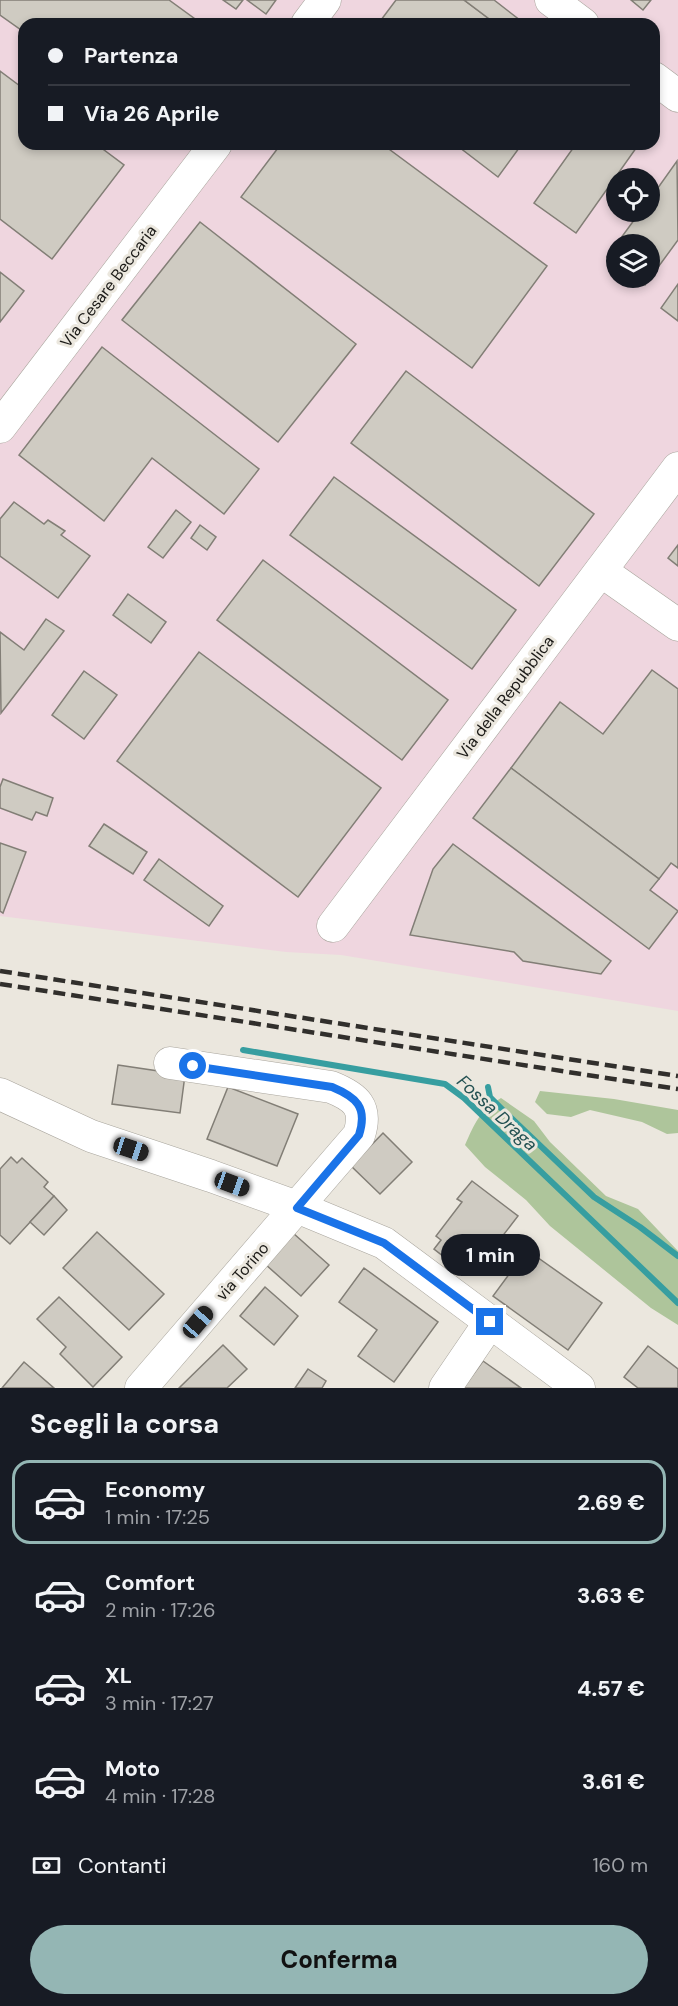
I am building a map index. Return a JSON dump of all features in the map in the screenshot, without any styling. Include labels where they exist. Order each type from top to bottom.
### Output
[{"type":"street","points":[[312,18],[325,0]]},
{"type":"street","points":[[551,0],[575,18]]},
{"type":"street","points":[[660,82],[678,96]]},
{"type":"street","name":"Via Cesare Beccaria","points":[[0,427],[211,150]]},
{"type":"street","name":"Via della Repubblica","points":[[333,926],[678,468]]},
{"type":"street","points":[[601,571],[678,625]]},
{"type":"street","name":"via Torino","points":[[141,1388],[359,1135],[362,1124],[360,1106],[349,1094],[332,1087],[170,1062]]},
{"type":"street","points":[[0,1094],[91,1136],[211,1176],[384,1243],[579,1388]]},
{"type":"street","points":[[445,1388],[490,1322]]},
{"type":"shaded area","points":[[0,0],[678,0],[678,1011],[341,955],[286,952],[0,916]]},
{"type":"green space","points":[[540,1091],[614,1099],[678,1110],[678,1133],[667,1134],[642,1122],[590,1110],[571,1117],[547,1114],[535,1102]]},
{"type":"green space","points":[[501,1098],[534,1121],[550,1142],[606,1196],[638,1209],[678,1251],[678,1325],[651,1308],[550,1226],[526,1200],[485,1167],[465,1145],[483,1113]]},
{"type":"building","points":[[0,0],[169,0],[194,18],[18,18],[18,28],[0,15]]},
{"type":"building","points":[[223,0],[243,0],[236,9]]},
{"type":"building","points":[[247,0],[276,0],[266,14]]},
{"type":"building","points":[[396,0],[464,0],[488,18],[382,18]]},
{"type":"building","points":[[464,0],[494,0],[517,18],[488,18]]},
{"type":"building","points":[[631,0],[651,0],[643,10]]},
{"type":"building","points":[[0,71],[18,84],[18,150],[104,150],[124,165],[52,259],[0,219]]},
{"type":"building","points":[[276,150],[390,150],[547,266],[472,368],[241,197]]},
{"type":"building","points":[[463,150],[518,150],[498,177]]},
{"type":"building","points":[[572,150],[635,150],[622,168],[606,168],[606,191],[576,233],[534,203]]},
{"type":"building","points":[[677,161],[678,240],[660,265],[660,234],[624,234],[633,222],[660,222],[660,185]]},
{"type":"building","points":[[200,222],[356,344],[278,442],[122,320]]},
{"type":"building","points":[[0,272],[24,291],[0,322]]},
{"type":"building","points":[[678,284],[678,321],[661,308]]},
{"type":"building","points":[[102,347],[259,469],[224,514],[152,458],[104,521],[19,455]]},
{"type":"building","points":[[406,371],[594,514],[539,586],[351,443]]},
{"type":"building","points":[[334,477],[516,610],[472,669],[290,535]]},
{"type":"building","points":[[14,502],[44,524],[48,520],[65,531],[61,535],[90,556],[58,598],[0,556],[0,519]]},
{"type":"building","points":[[176,510],[191,522],[163,558],[148,547]]},
{"type":"building","points":[[200,525],[216,537],[207,550],[191,538]]},
{"type":"building","points":[[678,545],[678,566],[668,558]]},
{"type":"building","points":[[263,560],[448,700],[402,760],[217,620]]},
{"type":"building","points":[[128,594],[166,622],[151,643],[113,615]]},
{"type":"building","points":[[46,619],[64,631],[1,713],[0,632],[24,650]]},
{"type":"building","points":[[199,652],[381,788],[298,897],[117,761]]},
{"type":"building","points":[[652,670],[678,689],[678,868],[671,863],[659,879],[511,768],[560,702],[603,734]]},
{"type":"building","points":[[84,671],[117,695],[84,739],[52,715]]},
{"type":"building","points":[[511,768],[659,879],[650,890],[678,911],[649,949],[473,818]]},
{"type":"building","points":[[3,779],[53,798],[47,816],[36,812],[32,820],[0,808],[0,787]]},
{"type":"building","points":[[104,824],[147,852],[133,874],[89,846]]},
{"type":"building","points":[[0,843],[26,852],[3,913],[0,911]]},
{"type":"building","points":[[453,844],[611,961],[601,974],[523,961],[514,952],[410,935],[433,869]]},
{"type":"building","points":[[159,859],[223,906],[209,926],[144,880]]},
{"type":"building","points":[[118,1065],[185,1075],[180,1113],[112,1104]]},
{"type":"building","points":[[228,1087],[298,1114],[277,1166],[207,1139]]},
{"type":"building","points":[[383,1133],[412,1162],[380,1194],[351,1166]]},
{"type":"building","points":[[11,1157],[17,1163],[22,1158],[48,1182],[44,1187],[54,1196],[10,1244],[0,1235],[0,1169]]},
{"type":"building","points":[[472,1181],[518,1216],[491,1251],[486,1247],[466,1274],[434,1249],[441,1240],[436,1236],[462,1202],[457,1199]]},
{"type":"building","points":[[54,1196],[67,1210],[44,1235],[30,1222]]},
{"type":"building","points":[[97,1232],[164,1294],[129,1330],[63,1268]]},
{"type":"building","points":[[293,1233],[329,1265],[301,1296],[265,1264]]},
{"type":"building","points":[[527,1250],[602,1303],[568,1350],[493,1296]]},
{"type":"building","points":[[364,1268],[438,1322],[394,1382],[358,1356],[377,1330],[339,1302]]},
{"type":"building","points":[[265,1287],[298,1316],[274,1345],[240,1316]]},
{"type":"building","points":[[59,1297],[122,1357],[93,1387],[60,1354],[66,1347],[37,1319]]},
{"type":"building","points":[[223,1345],[247,1369],[227,1388],[179,1388]]},
{"type":"building","points":[[648,1346],[678,1369],[678,1388],[638,1388],[624,1377]]},
{"type":"building","points":[[483,1361],[521,1388],[463,1388]]},
{"type":"building","points":[[24,1362],[54,1388],[2,1388]]},
{"type":"building","points":[[308,1369],[326,1381],[322,1388],[295,1388]]},
{"type":"waterway","name":"Fossa Draga","points":[[243,1050],[445,1084],[464,1098],[678,1303]]},
{"type":"waterway","points":[[488,1087],[490,1097],[594,1197],[640,1227],[678,1256]]},
{"type":"railway","points":[[0,971],[678,1076]]},
{"type":"railway","points":[[0,984],[678,1089]]},
{"type":"route","points":[[193,1066],[332,1087],[349,1094],[360,1106],[362,1124],[359,1135],[297,1208],[384,1243],[490,1322]]}]
